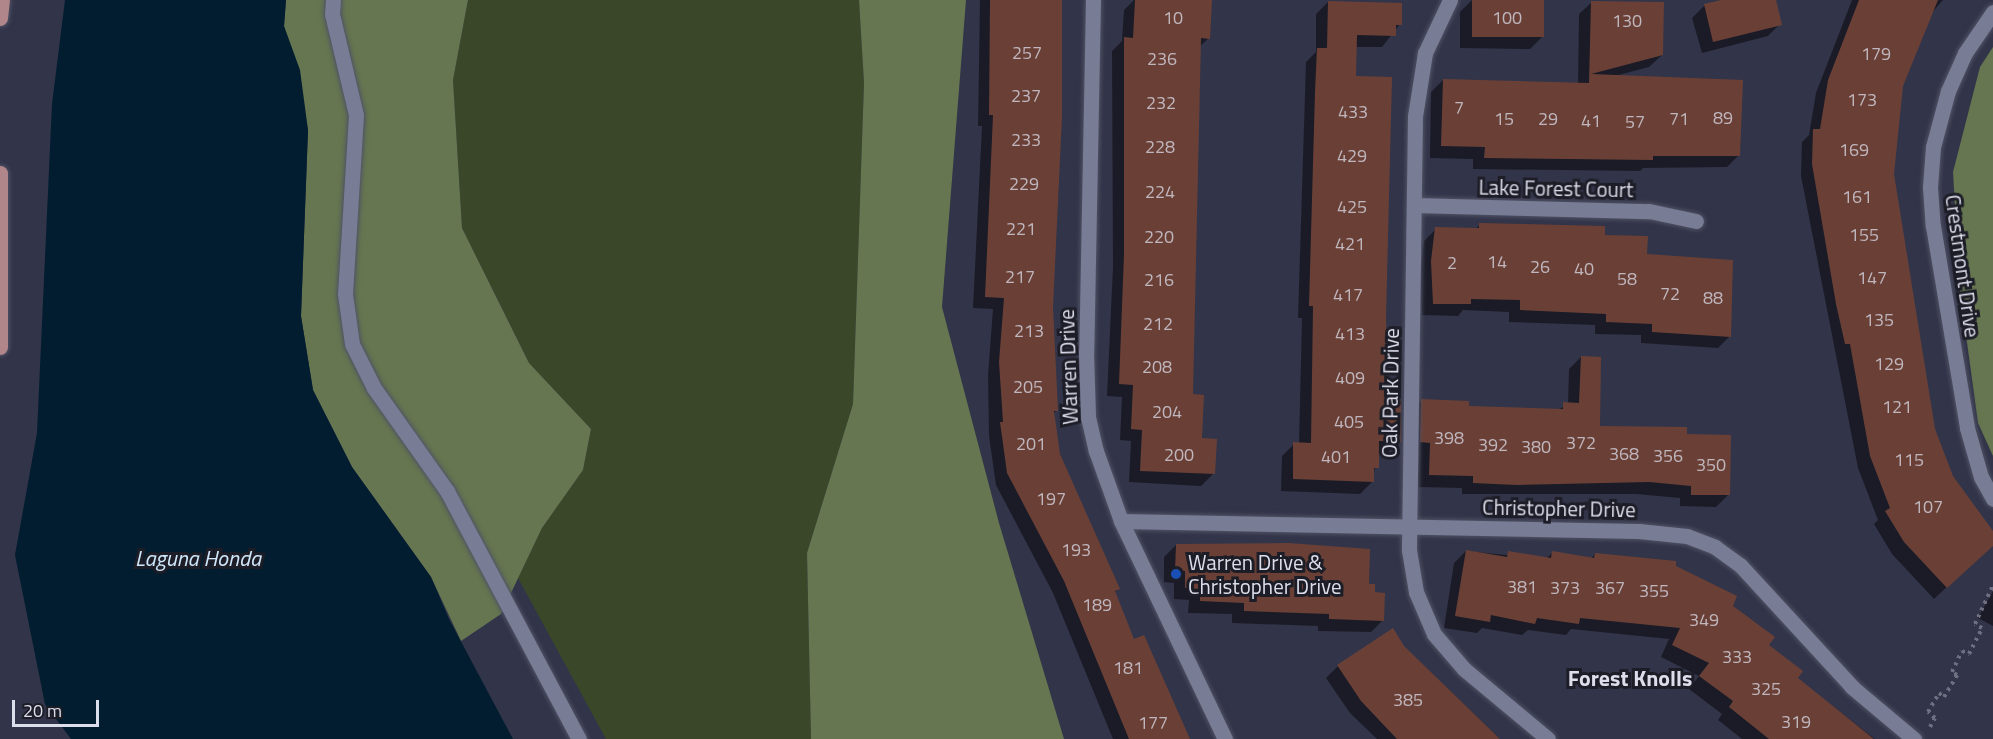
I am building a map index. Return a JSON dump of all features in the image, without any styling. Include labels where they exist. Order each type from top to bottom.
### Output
[{"type":"main road","points":[[0,18],[2,0]]},
{"type":"main road","points":[[0,172],[0,347]]},
{"type":"street","points":[[333,0],[332,14],[356,115],[345,294],[352,344],[374,388],[447,491],[579,739]]},
{"type":"street","name":"Warren Drive","points":[[1094,0],[1086,386],[1096,451],[1121,521],[1225,739]]},
{"type":"street","name":"Oak Park Drive","points":[[1450,0],[1432,31],[1420,74],[1414,205],[1408,526],[1416,592],[1434,634],[1464,669],[1548,739]]},
{"type":"street","name":"Crestmont Drive","points":[[1993,12],[1965,53],[1948,91],[1933,147],[1930,187],[1933,226],[1967,428],[1981,477],[1993,499]]},
{"type":"street","name":"Lake Forest Court","points":[[1414,205],[1649,211],[1696,221]]},
{"type":"street","name":"Christopher Drive","points":[[1121,521],[1639,531],[1700,540],[1740,565],[1852,687],[1914,739]]},
{"type":"path","points":[[1935,718],[1928,712],[1939,693],[1944,697],[1957,675],[1952,672],[1962,651],[1969,654],[1982,628],[1975,624],[1993,585]]},
{"type":"green space","points":[[286,0],[468,0],[453,80],[462,228],[529,363],[591,429],[583,470],[542,528],[501,614],[461,641],[431,577],[352,467],[313,390],[301,316],[308,130],[284,26]]},
{"type":"green space","points":[[468,0],[859,0],[864,83],[853,404],[807,553],[811,739],[606,739],[518,578],[542,528],[583,470],[591,429],[529,363],[462,228],[453,80]]},
{"type":"green space","points":[[859,0],[966,0],[942,307],[999,523],[1064,739],[811,739],[807,553],[853,404],[864,83]]},
{"type":"green space","points":[[1993,47],[1993,456],[1978,423],[1960,291],[1953,172],[1980,67]]},
{"type":"water","name":"Laguna Honda","points":[[65,0],[286,0],[284,26],[300,70],[308,130],[301,316],[313,390],[352,467],[431,577],[449,619],[513,739],[71,739],[45,704],[15,555],[37,433],[52,104]]},
{"type":"building","points":[[990,0],[1062,0],[1062,117],[1053,307],[1058,411],[1054,411],[1060,454],[1120,589],[1115,591],[1134,639],[1144,635],[1190,739],[1129,739],[1064,581],[1007,473],[1000,422],[1003,422],[999,362],[1004,298],[985,297],[993,115],[989,115]]},
{"type":"building","points":[[1135,0],[1212,0],[1210,39],[1201,38],[1193,394],[1204,395],[1202,438],[1217,439],[1215,474],[1140,471],[1142,430],[1131,429],[1133,385],[1119,384],[1124,254],[1124,37],[1133,38]]},
{"type":"building","points":[[1472,0],[1544,0],[1544,37],[1472,37]]},
{"type":"building","points":[[1721,0],[1776,0],[1782,25],[1713,42],[1704,4]]},
{"type":"building","points":[[1859,0],[1938,0],[1903,86],[1894,174],[1935,429],[1953,476],[1993,531],[1993,546],[1947,588],[1904,542],[1885,511],[1890,508],[1870,456],[1850,344],[1845,344],[1836,304],[1812,164],[1813,129],[1820,129],[1828,80]]},
{"type":"building","points":[[1328,1],[1402,3],[1402,25],[1396,25],[1396,36],[1357,35],[1356,76],[1392,77],[1386,317],[1388,398],[1401,399],[1401,442],[1379,441],[1379,468],[1374,468],[1374,482],[1293,479],[1293,442],[1311,443],[1313,306],[1309,306],[1315,92],[1317,48],[1327,48]]},
{"type":"building","points":[[1591,1],[1664,2],[1663,55],[1591,74],[1743,80],[1740,156],[1653,156],[1653,160],[1484,158],[1485,147],[1441,146],[1443,79],[1589,83]]},
{"type":"building","points":[[1479,223],[1605,226],[1605,235],[1648,236],[1647,254],[1733,260],[1731,337],[1652,332],[1652,324],[1606,322],[1606,314],[1520,310],[1520,300],[1471,299],[1471,304],[1433,304],[1431,261],[1435,227],[1479,228]]},
{"type":"building","points":[[1581,356],[1601,357],[1600,426],[1687,427],[1687,434],[1731,435],[1730,495],[1691,495],[1691,486],[1649,482],[1517,485],[1473,483],[1473,476],[1429,475],[1430,443],[1420,442],[1421,399],[1469,401],[1469,406],[1563,409],[1563,402],[1579,403]]},
{"type":"building","points":[[1288,543],[1370,549],[1369,584],[1375,584],[1375,592],[1385,593],[1384,621],[1329,619],[1329,614],[1244,611],[1244,603],[1200,601],[1200,589],[1185,588],[1185,571],[1175,571],[1176,544]]},
{"type":"building","points":[[1466,550],[1507,557],[1508,551],[1551,558],[1552,551],[1594,558],[1595,553],[1676,561],[1676,566],[1737,596],[1733,606],[1775,637],[1769,645],[1803,671],[1798,678],[1874,739],[1769,739],[1729,707],[1733,701],[1699,676],[1709,663],[1672,645],[1680,628],[1580,618],[1579,624],[1537,618],[1535,624],[1491,615],[1490,622],[1455,616]]},
{"type":"building","points":[[1393,628],[1404,646],[1500,739],[1397,739],[1361,701],[1337,665]]},
{"type":"place","name":"Warren Drive & Christopher Drive","points":[[1176,574]]},
{"type":"district","name":"Forest Knolls","points":[[1630,679]]}]
